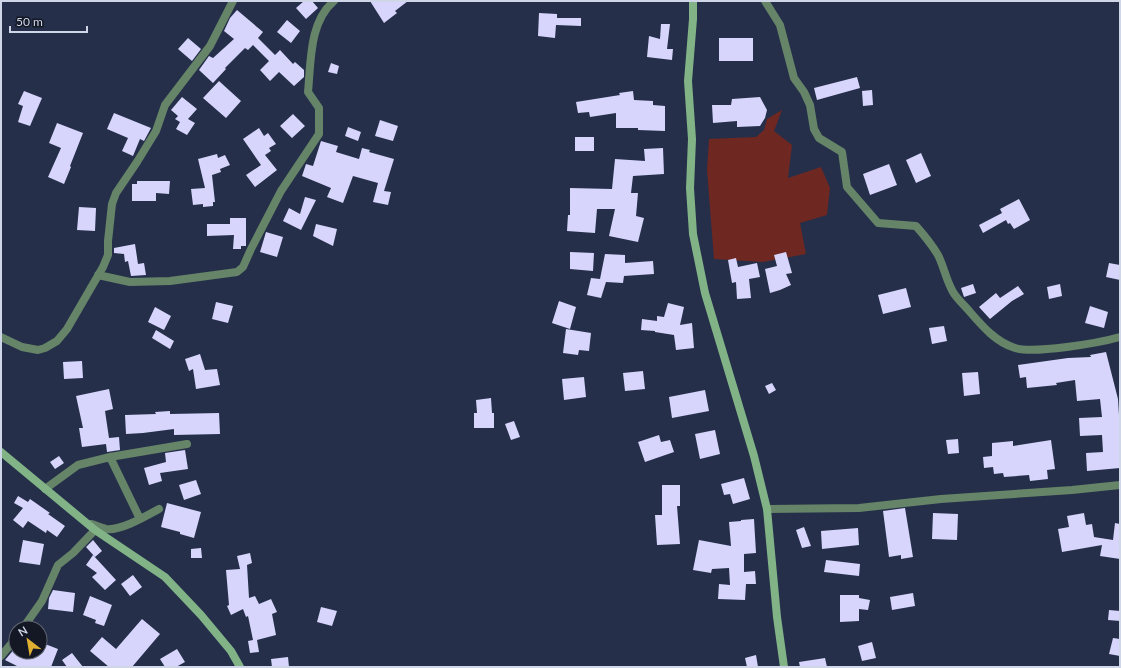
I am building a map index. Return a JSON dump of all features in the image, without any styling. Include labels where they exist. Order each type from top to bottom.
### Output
[{"type":"main road","points":[[693,1],[688,81],[692,139],[690,188],[693,234],[705,293],[754,456],[767,509],[784,667]]},
{"type":"main road","points":[[1,452],[95,530],[165,577],[201,615],[231,651],[240,667]]},
{"type":"street","points":[[1,337],[22,347],[38,350],[57,341],[67,329],[103,267],[108,255],[112,204],[116,193],[156,131],[165,106],[210,46],[233,1]]},
{"type":"street","points":[[98,275],[130,282],[170,281],[237,272],[243,268],[251,249],[281,192],[319,134],[319,108],[308,92],[313,44],[319,20],[334,1]]},
{"type":"street","points":[[765,1],[780,25],[794,78],[804,92],[810,105],[814,129],[819,138],[842,152],[847,187],[878,223],[916,226],[938,255],[946,279],[953,293],[983,328],[999,340],[1015,348],[1024,350],[1037,350],[1104,342],[1120,337]]},
{"type":"street","points":[[44,489],[78,466],[110,457],[187,444]]},
{"type":"street","points":[[110,457],[140,519]]},
{"type":"street","points":[[767,509],[858,508],[941,499],[1072,490],[1120,485]]},
{"type":"street","points":[[86,522],[106,529],[120,527],[159,509]]},
{"type":"street","points":[[29,620],[42,601],[58,565],[74,553],[95,530]]},
{"type":"street","points":[[1,656],[8,648]]},
{"type":"shaded area","points":[[782,110],[774,131],[792,145],[788,178],[821,167],[830,188],[827,215],[800,223],[806,254],[763,262],[714,259],[707,170],[709,139],[756,137],[764,130],[767,119]]},
{"type":"building","points":[[304,1],[312,1],[318,8],[306,19],[296,8]]},
{"type":"building","points":[[370,1],[408,1],[395,11],[397,13],[384,23]]},
{"type":"building","points":[[237,10],[263,32],[258,38],[275,55],[280,50],[293,64],[295,62],[304,70],[304,77],[294,86],[279,72],[270,81],[260,70],[269,61],[253,45],[248,50],[245,48],[225,68],[226,69],[213,83],[199,70],[209,56],[213,58],[234,39],[224,31],[230,18]]},
{"type":"building","points":[[539,13],[557,14],[557,18],[581,18],[581,26],[556,25],[555,38],[538,36]]},
{"type":"building","points":[[287,20],[300,31],[291,43],[277,32]]},
{"type":"building","points":[[661,24],[670,24],[667,49],[673,49],[672,60],[647,57],[649,36],[660,39]]},
{"type":"building","points":[[188,38],[201,49],[192,61],[178,49]]},
{"type":"building","points":[[719,38],[753,38],[753,61],[719,61]]},
{"type":"building","points":[[331,63],[339,66],[337,74],[328,72]]},
{"type":"building","points":[[857,77],[860,88],[817,100],[814,88]]},
{"type":"building","points":[[219,81],[241,101],[226,118],[203,98]]},
{"type":"building","points":[[872,90],[873,105],[863,106],[862,91]]},
{"type":"building","points":[[24,91],[42,98],[30,126],[18,122],[23,106],[18,104]]},
{"type":"building","points":[[633,91],[634,100],[653,101],[653,105],[665,106],[665,131],[638,130],[638,128],[616,128],[616,113],[590,117],[589,112],[578,113],[576,102],[620,95],[619,93]]},
{"type":"building","points":[[182,97],[197,109],[188,119],[195,123],[187,135],[176,129],[180,122],[175,119],[178,116],[171,110]]},
{"type":"building","points":[[760,97],[767,110],[765,118],[760,126],[737,127],[737,121],[713,123],[712,105],[731,105],[732,99]]},
{"type":"building","points":[[114,113],[151,128],[144,141],[140,139],[133,156],[122,151],[128,138],[107,129]]},
{"type":"building","points":[[293,114],[305,126],[292,138],[280,126]]},
{"type":"building","points":[[380,120],[398,126],[393,141],[375,136]]},
{"type":"building","points":[[57,123],[83,133],[64,184],[48,177],[61,148],[49,143]]},
{"type":"building","points":[[348,127],[361,132],[358,141],[345,136]]},
{"type":"building","points":[[259,128],[264,136],[268,133],[276,144],[269,148],[271,151],[265,155],[277,170],[255,187],[246,175],[261,165],[243,139]]},
{"type":"building","points":[[575,137],[594,137],[594,151],[575,151]]},
{"type":"building","points":[[321,141],[338,146],[336,152],[359,159],[362,148],[370,150],[369,152],[394,159],[384,191],[391,192],[388,205],[373,202],[378,183],[353,176],[343,203],[327,197],[331,188],[302,176],[306,164],[313,166]]},
{"type":"building","points":[[663,148],[664,174],[633,176],[631,193],[638,193],[636,216],[644,218],[638,242],[609,236],[615,209],[597,209],[595,233],[567,231],[568,215],[570,215],[570,188],[612,189],[615,159],[645,161],[644,149]]},
{"type":"building","points":[[921,153],[931,176],[916,183],[906,160]]},
{"type":"building","points":[[217,154],[218,158],[225,155],[230,165],[220,169],[221,172],[212,175],[215,202],[213,202],[213,206],[203,207],[203,204],[193,205],[191,189],[205,188],[198,159]]},
{"type":"building","points":[[889,164],[897,185],[870,195],[863,174]]},
{"type":"building","points":[[137,181],[170,181],[169,194],[156,193],[156,201],[132,201],[132,184],[137,184]]},
{"type":"building","points":[[305,197],[316,200],[301,230],[283,221],[289,208],[300,214]]},
{"type":"building","points":[[1019,199],[1030,220],[1014,229],[1006,220],[983,233],[979,225],[1002,213],[1000,209]]},
{"type":"building","points":[[79,207],[96,208],[95,231],[77,230]]},
{"type":"building","points":[[230,218],[246,218],[246,246],[241,246],[241,249],[233,249],[234,235],[207,236],[207,224],[230,224]]},
{"type":"building","points":[[316,224],[337,229],[333,246],[313,236]]},
{"type":"building","points":[[266,232],[283,237],[277,257],[260,252]]},
{"type":"building","points":[[135,244],[138,264],[144,263],[146,275],[131,276],[128,261],[125,262],[124,254],[114,253],[114,248]]},
{"type":"building","points":[[570,252],[594,253],[593,271],[570,269]]},
{"type":"building","points":[[786,252],[792,273],[786,274],[791,285],[770,293],[765,269],[777,266],[774,255]]},
{"type":"building","points":[[605,254],[625,255],[625,263],[653,261],[654,274],[624,276],[623,283],[606,282],[601,298],[587,295],[591,278],[600,279]]},
{"type":"building","points":[[736,258],[738,267],[757,263],[760,277],[749,279],[751,298],[737,299],[736,282],[732,283],[728,260]]},
{"type":"building","points":[[1109,263],[1120,265],[1120,280],[1106,277]]},
{"type":"building","points":[[973,284],[976,293],[964,297],[961,288]]},
{"type":"building","points":[[1060,284],[1062,296],[1049,299],[1047,287]]},
{"type":"building","points":[[1018,286],[1024,294],[1012,301],[990,319],[979,307],[996,293],[1000,298]]},
{"type":"building","points":[[906,288],[911,307],[883,314],[878,295]]},
{"type":"building","points":[[559,301],[576,307],[570,329],[552,323]]},
{"type":"building","points":[[216,302],[233,306],[228,323],[212,319]]},
{"type":"building","points":[[668,303],[684,307],[680,325],[692,323],[694,348],[676,350],[674,335],[641,330],[642,319],[657,321],[657,316],[664,317]]},
{"type":"building","points":[[1090,306],[1108,312],[1104,328],[1085,323]]},
{"type":"building","points":[[155,307],[171,316],[164,330],[148,322]]},
{"type":"building","points":[[944,326],[947,341],[932,344],[929,328]]},
{"type":"building","points":[[566,329],[591,333],[589,351],[579,350],[578,355],[563,353]]},
{"type":"building","points":[[156,330],[174,341],[170,349],[152,338]]},
{"type":"building","points":[[1106,352],[1118,399],[1120,468],[1087,471],[1086,453],[1103,452],[1102,435],[1080,436],[1079,418],[1102,417],[1100,399],[1077,401],[1075,380],[1056,383],[1057,385],[1027,388],[1026,377],[1020,378],[1018,365],[1068,358],[1091,357],[1090,355]]},
{"type":"building","points":[[200,354],[205,370],[217,369],[220,385],[196,389],[193,369],[189,371],[185,359]]},
{"type":"building","points":[[82,361],[83,378],[64,379],[63,362]]},
{"type":"building","points":[[643,371],[645,389],[625,391],[623,373]]},
{"type":"building","points":[[978,372],[980,394],[964,396],[962,373]]},
{"type":"building","points":[[584,377],[586,397],[564,400],[562,379]]},
{"type":"building","points":[[772,383],[776,390],[769,394],[765,386]]},
{"type":"building","points":[[109,389],[113,409],[105,411],[109,438],[119,437],[120,450],[107,452],[106,444],[82,447],[79,428],[83,428],[76,396]]},
{"type":"building","points":[[705,390],[709,411],[672,418],[669,397]]},
{"type":"building","points":[[491,398],[492,413],[494,413],[494,428],[474,428],[474,413],[477,413],[476,400]]},
{"type":"building","points":[[170,411],[170,414],[219,413],[220,434],[174,435],[174,429],[126,434],[125,415],[156,414],[155,412]]},
{"type":"building","points":[[514,421],[520,437],[511,440],[505,424]]},
{"type":"building","points":[[715,430],[720,454],[700,459],[695,434]]},
{"type":"building","points":[[659,435],[661,442],[670,440],[674,452],[645,462],[638,442]]},
{"type":"building","points":[[958,439],[959,453],[948,454],[946,440]]},
{"type":"building","points":[[1051,440],[1055,469],[1047,470],[1048,479],[1030,481],[1029,475],[1004,477],[1003,473],[994,474],[993,467],[984,468],[983,457],[992,456],[992,443],[1013,441],[1013,446]]},
{"type":"building","points":[[185,450],[188,469],[160,473],[162,481],[149,485],[144,468],[166,462],[165,453]]},
{"type":"building","points":[[59,456],[64,463],[55,469],[50,462]]},
{"type":"building","points":[[744,478],[750,499],[733,504],[730,494],[724,495],[721,484]]},
{"type":"building","points":[[196,480],[201,494],[184,500],[179,485]]},
{"type":"building","points":[[662,485],[680,485],[680,506],[677,506],[680,544],[657,545],[655,515],[662,515]]},
{"type":"building","points":[[18,496],[28,502],[30,499],[65,526],[57,537],[47,530],[46,533],[28,521],[23,528],[13,520],[23,508],[14,503]]},
{"type":"building","points":[[167,503],[201,512],[194,538],[180,534],[180,532],[161,527]]},
{"type":"building","points":[[905,508],[913,557],[901,559],[901,555],[889,557],[883,511]]},
{"type":"building","points":[[933,513],[958,514],[957,540],[932,539]]},
{"type":"building","points":[[1084,513],[1086,525],[1092,524],[1094,537],[1113,540],[1115,523],[1120,524],[1120,559],[1100,556],[1102,545],[1062,552],[1058,529],[1069,527],[1067,516]]},
{"type":"building","points":[[754,519],[756,553],[744,554],[744,572],[755,571],[756,584],[746,584],[745,600],[718,599],[719,584],[730,585],[729,568],[712,569],[711,573],[693,570],[699,540],[731,546],[729,522]]},
{"type":"building","points":[[804,527],[811,546],[802,548],[796,530]]},
{"type":"building","points":[[858,528],[859,545],[822,549],[821,531]]},
{"type":"building","points":[[23,540],[44,544],[40,565],[19,562]]},
{"type":"building","points":[[93,540],[102,551],[95,557],[86,547]]},
{"type":"building","points":[[201,548],[202,558],[191,558],[191,549]]},
{"type":"building","points":[[250,553],[252,563],[247,565],[249,598],[255,596],[259,604],[271,599],[277,612],[272,614],[276,635],[257,640],[259,652],[250,653],[248,641],[253,640],[248,616],[246,617],[243,609],[231,615],[227,606],[229,605],[226,570],[240,569],[237,556]]},
{"type":"building","points":[[93,555],[116,580],[105,590],[92,577],[97,573],[86,565]]},
{"type":"building","points":[[826,560],[860,564],[859,576],[824,572]]},
{"type":"building","points":[[133,575],[142,587],[130,596],[121,584]]},
{"type":"building","points":[[53,590],[75,593],[73,612],[48,609],[49,598]]},
{"type":"building","points":[[913,593],[915,606],[892,610],[890,597]]},
{"type":"building","points":[[840,595],[859,595],[859,598],[870,600],[868,610],[859,609],[859,621],[840,622]]},
{"type":"building","points":[[90,596],[112,605],[104,626],[95,623],[96,620],[83,615]]},
{"type":"building","points":[[321,607],[337,611],[332,626],[317,622]]},
{"type":"building","points":[[1109,610],[1120,611],[1120,621],[1108,620]]},
{"type":"building","points":[[142,619],[160,634],[132,667],[109,667],[90,651],[102,637],[116,649]]},
{"type":"building","points":[[1113,638],[1120,639],[1120,656],[1109,654]]},
{"type":"building","points":[[872,642],[876,658],[862,661],[858,646]]},
{"type":"building","points":[[48,645],[58,649],[51,667],[19,667],[5,660],[8,656],[8,660],[48,660]]},
{"type":"building","points":[[177,649],[185,662],[176,667],[165,667],[160,659]]},
{"type":"building","points":[[72,653],[83,667],[67,667],[62,660]]},
{"type":"building","points":[[756,655],[758,667],[747,667],[745,658]]},
{"type":"building","points":[[288,657],[289,667],[272,667],[271,659]]},
{"type":"building","points":[[825,658],[827,667],[800,667],[799,662]]}]
